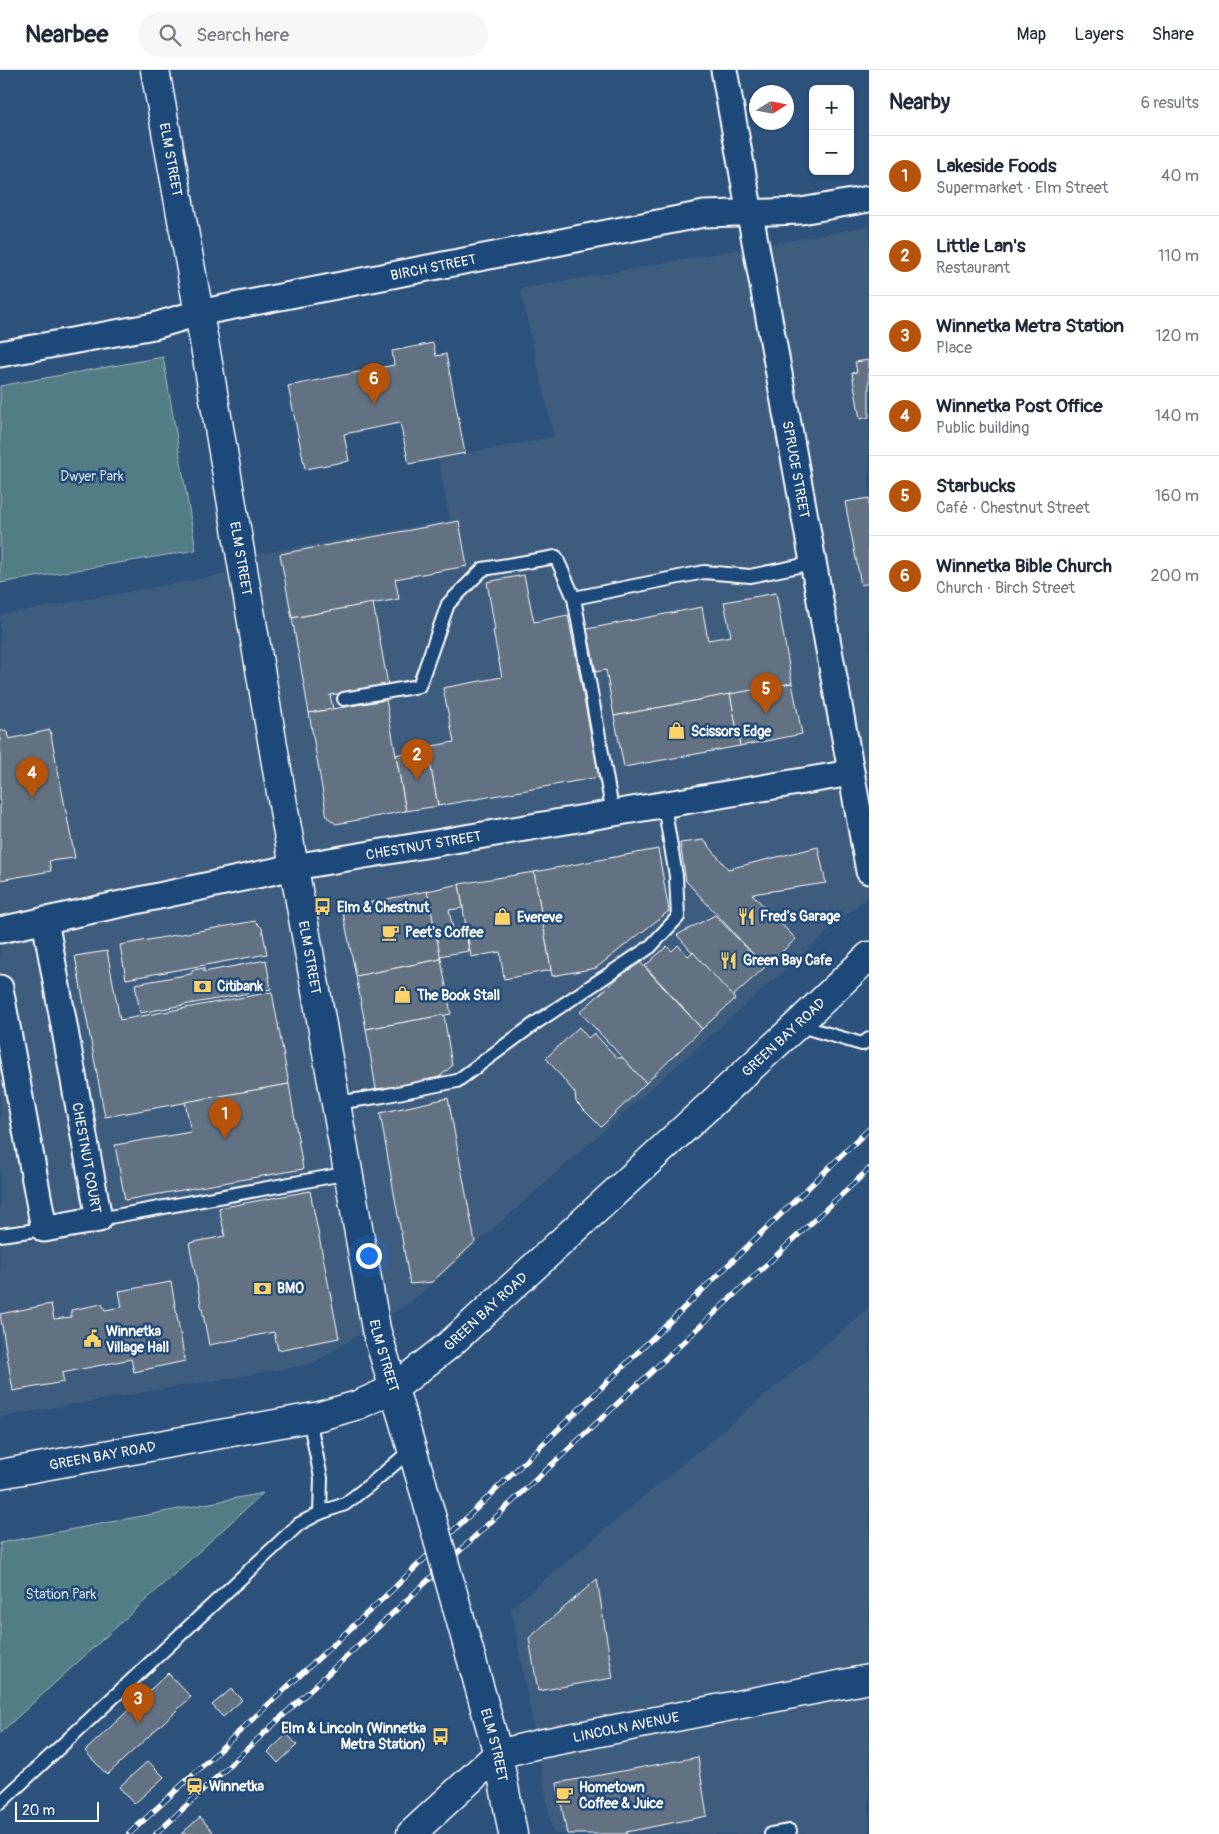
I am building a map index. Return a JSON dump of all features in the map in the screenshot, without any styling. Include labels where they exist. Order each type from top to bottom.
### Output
[{"type":"street","name":"ELM STREET","points":[[155,70],[376,1329],[422,1483],[498,1754],[513,1834]]},
{"type":"street","name":"SPRUCE STREET","points":[[724,70],[869,871]]},
{"type":"street","name":"BIRCH STREET","points":[[0,354],[154,326],[198,313],[704,214],[749,211],[801,211],[869,199]]},
{"type":"street","name":"CHESTNUT STREET","points":[[0,930],[294,867],[851,773]]},
{"type":"street","name":"CHESTNUT COURT","points":[[44,1230],[99,1219],[45,920]]},
{"type":"street","name":"GREEN BAY ROAD","points":[[0,1474],[310,1418],[358,1405],[393,1389],[449,1345],[798,1024],[869,956]]},
{"type":"street","points":[[0,988],[44,1230]]},
{"type":"street","name":"LINCOLN AVENUE","points":[[411,1834],[498,1754],[539,1744],[869,1679]]},
{"type":"lane","points":[[344,699],[419,686],[448,604],[483,569],[556,557],[574,598],[612,814]]},
{"type":"lane","points":[[574,598],[704,572],[750,576],[813,563]]},
{"type":"lane","points":[[336,1103],[383,1096],[456,1080],[537,1022],[650,947],[678,917],[676,876],[664,805]]},
{"type":"lane","points":[[798,1024],[862,1044],[869,1039]]},
{"type":"lane","points":[[99,1219],[349,1174]]},
{"type":"lane","points":[[0,1235],[44,1230]]},
{"type":"lane","points":[[310,1418],[321,1478],[320,1513]]},
{"type":"lane","points":[[0,1803],[299,1524],[320,1513],[345,1504],[411,1450]]},
{"type":"lane","points":[[770,1834],[790,1830]]},
{"type":"shaded area","points":[[869,226],[869,895],[411,1302],[312,1364],[0,1417],[0,615],[243,571],[241,557],[450,520],[438,458],[554,437],[520,289]]},
{"type":"shaded area","points":[[869,1308],[869,1834],[553,1834],[511,1608]]},
{"type":"green space","name":"Dwyer Park","points":[[163,357],[196,550],[0,583],[0,386]]},
{"type":"green space","name":"Station Park","points":[[263,1493],[0,1733],[0,1543]]},
{"type":"building","points":[[433,343],[436,356],[446,354],[465,453],[409,464],[400,423],[344,434],[349,461],[305,469],[288,386],[394,365],[392,351]]},
{"type":"building","points":[[869,360],[869,417],[860,419],[852,373],[857,372],[855,362]]},
{"type":"building","points":[[869,498],[869,583],[861,585],[845,502]]},
{"type":"building","points":[[459,521],[467,566],[395,579],[399,599],[292,618],[280,554]]},
{"type":"building","points":[[524,575],[534,622],[568,615],[599,777],[438,806],[427,747],[454,742],[443,688],[502,677],[493,631],[495,630],[487,582]]},
{"type":"building","points":[[776,593],[792,683],[614,716],[606,670],[596,672],[587,629],[702,607],[708,640],[731,636],[724,602]]},
{"type":"building","points":[[373,603],[388,685],[330,695],[333,709],[309,713],[292,618]]},
{"type":"building","points":[[792,683],[802,734],[740,746],[730,694]]},
{"type":"building","name":"Scissors Edge","points":[[730,694],[740,746],[624,767],[614,716]]},
{"type":"building","points":[[386,700],[406,811],[336,824],[327,817],[309,713]]},
{"type":"building","points":[[6,730],[9,739],[50,730],[75,858],[49,861],[51,871],[0,880],[0,731]]},
{"type":"building","points":[[427,747],[438,806],[406,811],[396,755]]},
{"type":"building","name":"Fred's Garage","points":[[704,840],[728,869],[818,847],[826,883],[752,894],[796,939],[765,967],[686,881],[680,843]]},
{"type":"building","points":[[658,849],[669,911],[596,968],[552,976],[534,872]]},
{"type":"building","name":"Evereve","points":[[534,872],[551,970],[504,979],[500,952],[471,957],[459,884]]},
{"type":"building","points":[[459,884],[463,908],[449,910],[453,929],[465,927],[469,951],[439,956],[427,891]]},
{"type":"building","name":"Peet's Coffee","points":[[427,891],[441,959],[356,976],[342,908]]},
{"type":"building","name":"Green Bay Cafe","points":[[715,915],[765,967],[732,997],[677,935]]},
{"type":"building","points":[[255,921],[262,928],[267,954],[126,979],[120,945]]},
{"type":"building","points":[[678,945],[688,956],[693,952],[735,999],[702,1029],[645,966],[667,946],[672,951]]},
{"type":"building","points":[[107,951],[120,1020],[272,992],[289,1084],[105,1117],[75,956]]},
{"type":"building","name":"The Book Stall","points":[[441,959],[451,1014],[366,1029],[356,976]]},
{"type":"building","name":"Citibank","points":[[266,960],[271,989],[140,1013],[135,984],[191,974],[193,970],[204,968],[204,972]]},
{"type":"building","points":[[638,960],[702,1029],[646,1083],[580,1012]]},
{"type":"building","points":[[444,1015],[452,1066],[437,1079],[406,1084],[402,1088],[394,1090],[390,1087],[376,1089],[366,1029]]},
{"type":"building","points":[[579,1027],[588,1038],[594,1033],[617,1058],[623,1058],[646,1083],[601,1127],[576,1102],[575,1093],[546,1058]]},
{"type":"building","points":[[289,1084],[303,1169],[125,1200],[115,1145],[191,1132],[185,1102]]},
{"type":"building","points":[[448,1098],[475,1242],[432,1282],[410,1284],[380,1113]]},
{"type":"building","name":"BMO","points":[[310,1191],[339,1338],[278,1350],[274,1332],[209,1345],[189,1243],[225,1236],[219,1208]]},
{"type":"building","name":"Winnetka Village Hall","points":[[171,1282],[185,1361],[134,1372],[131,1359],[62,1373],[64,1382],[13,1391],[0,1314],[51,1304],[54,1319],[71,1317],[71,1310],[102,1304],[105,1310],[122,1307],[119,1291]]},
{"type":"building","points":[[597,1579],[613,1678],[538,1691],[529,1638]]},
{"type":"building","points":[[168,1673],[191,1697],[107,1775],[85,1751]]},
{"type":"building","points":[[231,1689],[242,1700],[223,1717],[212,1705]]},
{"type":"building","points":[[287,1734],[297,1745],[278,1763],[268,1752]]},
{"type":"building","points":[[698,1757],[707,1816],[626,1832],[627,1834],[567,1834],[557,1783]]},
{"type":"building","points":[[148,1761],[164,1777],[134,1804],[119,1787]]},
{"type":"building","points":[[200,1817],[213,1832],[211,1834],[181,1834]]},
{"type":"railway","points":[[129,1834],[392,1590],[869,1129]]},
{"type":"railway","points":[[156,1834],[869,1169]]},
{"type":"place","name":"Winnetka Bible Church","points":[[374,404]]},
{"type":"place","name":"Starbucks","points":[[766,714]]},
{"type":"place","name":"Scissors Edge","points":[[677,731]]},
{"type":"place","name":"Little Lan's","points":[[417,780]]},
{"type":"place","name":"Winnetka Post Office","points":[[32,798]]},
{"type":"place","name":"Elm & Chestnut","points":[[323,907]]},
{"type":"place","name":"Fred's Garage","points":[[746,916]]},
{"type":"place","name":"Evereve","points":[[503,917]]},
{"type":"place","name":"Peet's Coffee","points":[[391,932]]},
{"type":"place","name":"Green Bay Cafe","points":[[729,960]]},
{"type":"place","name":"Citibank","points":[[203,986]]},
{"type":"place","name":"The Book Stall","points":[[403,995]]},
{"type":"place","name":"Lakeside Foods","points":[[225,1139]]},
{"type":"place","name":"BMO","points":[[263,1288]]},
{"type":"place","name":"Winnetka Village Hall","points":[[92,1339]]},
{"type":"place","name":"Winnetka Metra Station","points":[[138,1724]]},
{"type":"place","name":"Elm & Lincoln (Winnetka Metra Station)","points":[[440,1736]]},
{"type":"place","name":"Winnetka","points":[[195,1786]]},
{"type":"place","name":"Hometown Coffee & Juice","points":[[565,1795]]}]
